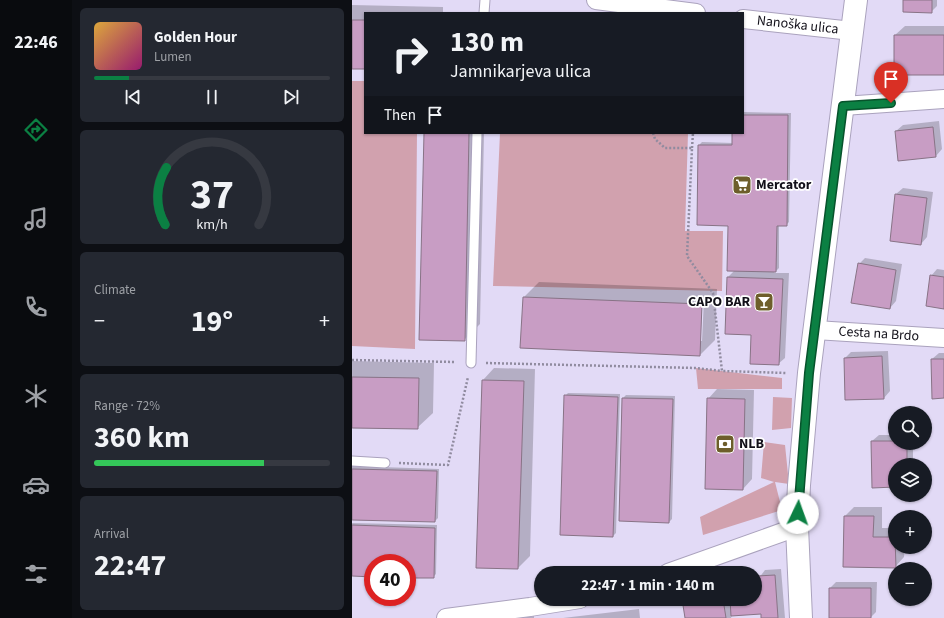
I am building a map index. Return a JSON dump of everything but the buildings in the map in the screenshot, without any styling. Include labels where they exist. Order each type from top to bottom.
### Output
[{"type":"street","points":[[596,0],[688,12]]},
{"type":"street","points":[[801,618],[797,527],[809,373],[856,0]]},
{"type":"street","name":"Nanoška ulica","points":[[744,19],[852,31]]},
{"type":"street","points":[[843,106],[944,99]]},
{"type":"street","name":"Cesta na Brdo","points":[[814,330],[944,338]]},
{"type":"street","points":[[688,566],[797,527]]},
{"type":"street","points":[[446,618],[536,606]]},
{"type":"lane","points":[[484,12],[485,0]]},
{"type":"lane","points":[[471,362],[477,134]]},
{"type":"lane","points":[[352,462],[385,463]]},
{"type":"path","points":[[653,134],[655,139],[665,148],[692,148]]},
{"type":"path","points":[[693,134],[688,256],[713,293],[722,371]]},
{"type":"path","points":[[352,360],[696,368],[722,371],[809,373]]},
{"type":"path","points":[[385,463],[448,465],[471,362]]},
{"type":"shaded area","points":[[352,81],[364,81],[364,134],[417,134],[415,349],[352,346]]},
{"type":"shaded area","points":[[500,134],[688,134],[685,231],[723,231],[722,291],[493,286]]},
{"type":"shaded area","points":[[696,368],[782,378],[782,389],[698,389]]},
{"type":"shaded area","points":[[773,397],[792,398],[791,428],[772,430]]},
{"type":"shaded area","points":[[764,442],[785,445],[789,484],[775,482],[782,510],[703,535],[700,517],[774,482],[761,478]]},
{"type":"place","name":"Mercator","points":[[742,185]]},
{"type":"place","name":"CAPO BAR","points":[[764,302]]},
{"type":"place","name":"NLB","points":[[725,444]]},
{"type":"route","points":[[798,513],[804,419],[809,373],[843,106],[891,103]]}]
